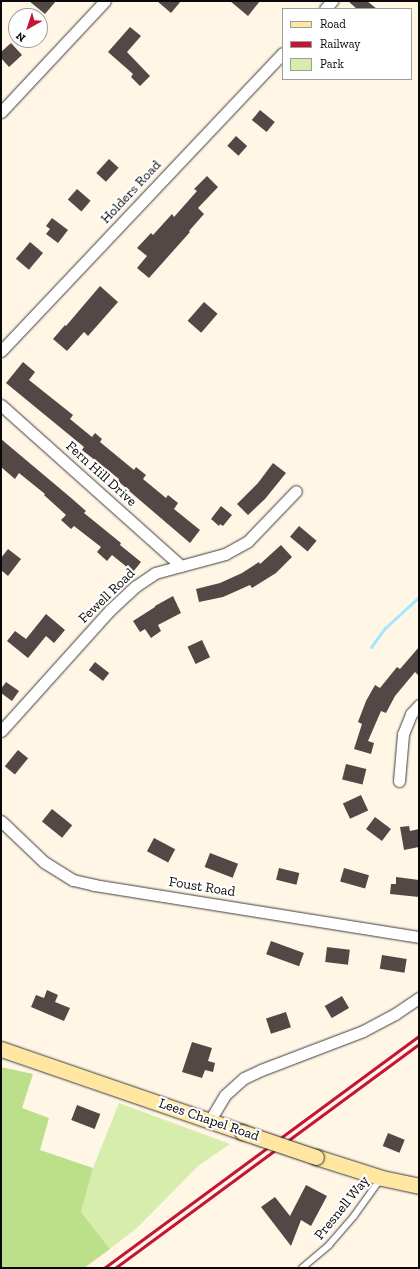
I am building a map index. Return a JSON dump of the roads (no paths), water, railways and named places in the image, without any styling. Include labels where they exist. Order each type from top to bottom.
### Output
[{"type":"main road","name":"Lees Chapel Road","points":[[1,1049],[210,1120],[316,1158],[382,1178],[419,1186]]},
{"type":"street","points":[[1,112],[105,1]]},
{"type":"street","name":"Holders Road","points":[[1,352],[282,54]]},
{"type":"street","name":"Fern Hill Drive","points":[[1,404],[182,566]]},
{"type":"street","name":"Fewell Road","points":[[1,731],[110,610],[136,586],[155,573],[225,554],[248,542],[296,491]]},
{"type":"street","points":[[399,782],[403,734],[411,714],[419,705]]},
{"type":"street","name":"Foust Road","points":[[1,821],[44,862],[73,880],[94,885],[419,937]]},
{"type":"street","points":[[210,1120],[225,1095],[244,1078],[363,1031],[395,1014],[419,998]]},
{"type":"lane","name":"Presnell Way","points":[[302,1268],[329,1245],[354,1216],[382,1178]]},
{"type":"waterway","points":[[371,647],[385,628],[419,597]]},
{"type":"railway","points":[[104,1268],[419,1036]]},
{"type":"railway","points":[[115,1268],[419,1044]]}]
